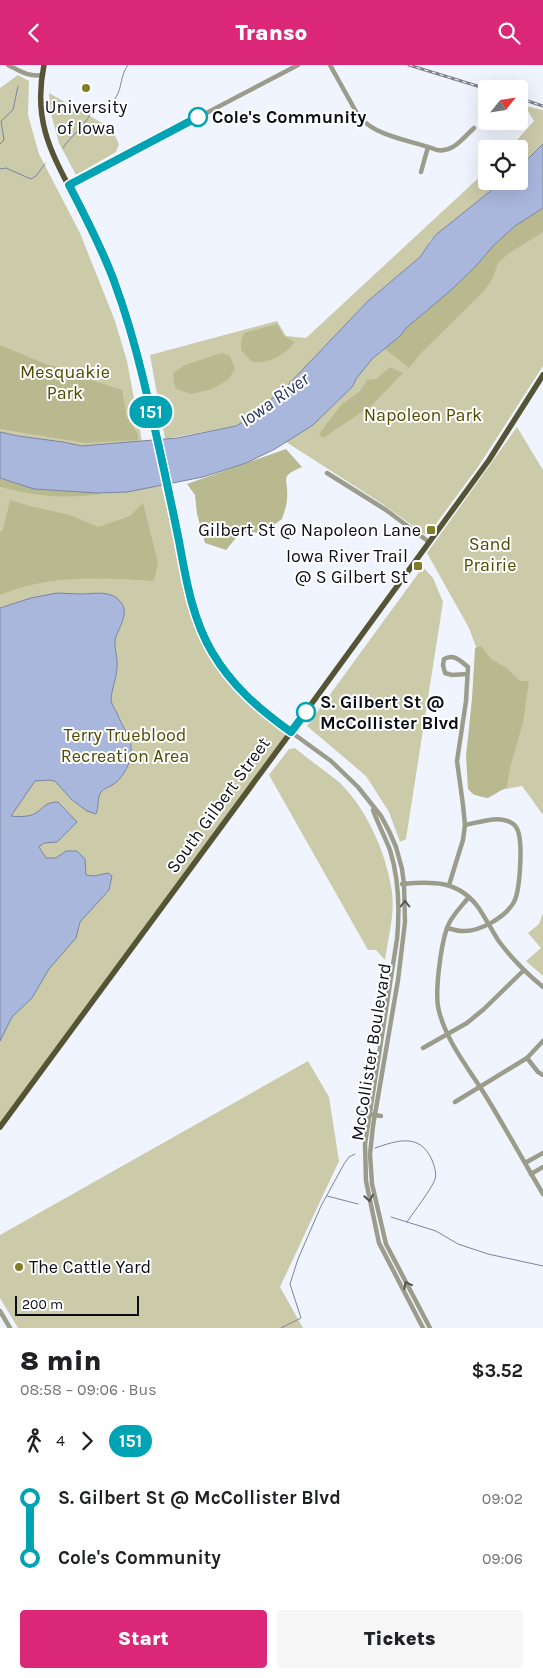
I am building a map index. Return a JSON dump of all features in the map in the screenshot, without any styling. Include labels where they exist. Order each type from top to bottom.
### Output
[{"type":"main road","name":"McCollister Boulevard","points":[[44,65],[40,103],[44,131],[53,155],[99,245],[113,279],[134,344],[194,609],[211,651],[228,675],[246,696],[291,732]]},
{"type":"main road","name":"South Gilbert Street","points":[[0,1127],[498,447],[543,375]]},
{"type":"street","points":[[8,65],[21,73],[42,75]]},
{"type":"street","points":[[69,185],[298,65]]},
{"type":"street","points":[[330,65],[359,117],[365,124],[377,131],[442,151],[449,150],[474,128]]},
{"type":"street","points":[[421,172],[428,147]]},
{"type":"street","points":[[327,473],[386,511],[429,542]]},
{"type":"street","points":[[448,885],[459,855],[465,825],[458,761],[466,701],[468,667],[453,657],[448,656],[444,659],[442,665],[445,673],[467,674]]},
{"type":"street","name":"McCollister Boulevard","points":[[291,732],[346,773],[358,787],[381,816],[396,847],[402,869],[405,922],[399,970],[365,1144],[366,1181],[378,1243],[423,1328]]},
{"type":"street","name":"McCollister Boulevard","points":[[372,807],[389,849],[398,884],[399,919],[372,1115],[370,1154],[372,1183],[386,1244],[430,1328]]},
{"type":"street","points":[[447,928],[457,931],[468,931],[488,924],[509,909],[517,895],[520,860],[516,827],[506,820],[500,819],[465,825]]},
{"type":"street","points":[[398,884],[429,881],[448,885],[469,897],[505,949],[523,971],[543,987]]},
{"type":"street","points":[[469,897],[454,915],[447,928],[438,976],[438,1009],[448,1034],[543,1194]]},
{"type":"street","points":[[423,1047],[467,1023],[523,971]]},
{"type":"street","points":[[455,1102],[527,1058],[543,1041]]},
{"type":"street","points":[[527,1058],[538,1072],[543,1075]]},
{"type":"street","points":[[361,1113],[380,1116]]},
{"type":"street","points":[[525,1163],[543,1153]]},
{"type":"street","points":[[531,1173],[543,1167]]},
{"type":"street","points":[[0,1311],[10,1328]]},
{"type":"green space","name":"Mesquakie Park","points":[[18,75],[29,81],[28,115],[39,154],[80,233],[115,321],[127,361],[143,447],[83,450],[0,435],[0,88]]},
{"type":"green space","points":[[49,93],[111,128],[119,144],[116,152],[76,175],[59,143],[51,114]]},
{"type":"green space","points":[[528,107],[543,110],[543,144],[528,159],[528,140],[517,140],[528,130],[534,121],[528,111]]},
{"type":"green space","points":[[478,178],[478,190],[492,190],[430,240],[426,250],[420,257],[368,301],[286,387],[246,420],[236,426],[165,439],[150,355],[277,321],[286,336],[306,338]]},
{"type":"green space","name":"Napoleon Park","points":[[543,208],[543,366],[478,467],[427,536],[381,503],[286,442],[313,425],[353,386],[356,379],[372,359],[436,304],[474,268],[494,245],[515,226]]},
{"type":"green space","points":[[543,208],[543,232],[508,254],[498,263],[492,280],[484,291],[423,351],[409,368],[384,348],[450,291],[515,226]]},
{"type":"green space","points":[[277,324],[284,336],[295,342],[276,358],[264,362],[252,362],[241,350],[244,333]]},
{"type":"green space","points":[[0,345],[48,365],[71,369],[94,381],[122,390],[127,417],[138,434],[138,440],[85,443],[0,429]]},
{"type":"green space","points":[[222,353],[230,356],[235,369],[228,380],[212,389],[191,394],[176,389],[173,373],[185,365]]},
{"type":"green space","points":[[390,367],[403,373],[372,405],[323,438],[319,434],[341,405],[359,392],[367,380],[376,379]]},
{"type":"green space","name":"Sand Prairie","points":[[517,427],[543,470],[543,815],[522,786],[473,795],[468,757],[476,647],[469,628],[427,553]]},
{"type":"green space","points":[[286,449],[302,467],[287,476],[287,501],[282,519],[261,534],[253,532],[240,533],[226,550],[205,543],[197,514],[195,495],[187,484]]},
{"type":"green space","points":[[0,478],[34,489],[104,493],[65,497],[39,495],[0,487]]},
{"type":"green space","name":"Terry Trueblood Recreation Area","points":[[0,479],[38,487],[91,493],[126,492],[161,485],[165,501],[170,500],[194,609],[228,675],[291,732],[0,1127]]},
{"type":"green space","points":[[10,500],[70,515],[98,527],[130,516],[143,503],[158,563],[154,581],[76,579],[19,588],[0,595],[0,532],[3,530]]},
{"type":"green space","points":[[423,567],[433,578],[443,602],[406,839],[400,842],[389,812],[366,776],[307,726]]},
{"type":"green space","points":[[481,646],[491,659],[507,668],[520,681],[529,681],[523,722],[510,768],[507,787],[488,798],[474,794],[468,789],[466,756],[475,648]]},
{"type":"green space","points":[[295,748],[340,783],[359,806],[374,833],[386,863],[393,900],[385,960],[376,950],[368,950],[269,775],[289,749]]},
{"type":"green space","points":[[543,913],[543,976],[526,961],[541,948],[528,933],[539,924]]},
{"type":"green space","points":[[308,1061],[329,1097],[339,1161],[280,1287],[303,1328],[18,1328],[0,1298],[0,1235]]},
{"type":"water","name":"Iowa River","points":[[543,144],[543,208],[515,226],[450,291],[372,359],[356,379],[353,386],[313,425],[275,449],[246,463],[203,477],[127,492],[97,493],[34,489],[0,478],[0,432],[82,446],[177,438],[236,426],[246,420],[286,387],[368,301],[420,257],[438,233],[492,190],[528,190],[528,159]]},
{"type":"water","points":[[57,593],[108,594],[118,599],[124,608],[122,622],[115,640],[117,667],[111,699],[112,705],[128,735],[131,753],[128,766],[122,776],[114,784],[101,792],[96,814],[87,811],[71,799],[55,781],[49,780],[35,781],[11,816],[31,815],[48,804],[58,802],[77,822],[57,842],[44,843],[39,847],[46,858],[56,858],[66,851],[77,851],[85,859],[86,875],[94,876],[108,873],[112,876],[109,890],[80,922],[76,938],[49,969],[32,998],[12,1017],[0,1041],[0,608],[31,598]]},
{"type":"waterway","points":[[94,107],[96,103],[108,105],[113,101],[119,91],[128,65]]},
{"type":"waterway","points":[[0,144],[4,140],[1,121],[13,110],[18,86]]},
{"type":"waterway","points":[[63,148],[90,115]]},
{"type":"waterway","points":[[0,169],[6,168],[31,179],[36,176],[45,164]]},
{"type":"waterway","points":[[375,1148],[400,1141],[415,1142],[427,1151],[432,1160],[436,1177],[427,1194],[407,1222]]},
{"type":"waterway","points":[[281,1328],[301,1318],[290,1284],[298,1259],[321,1206],[344,1164],[349,1157],[355,1154]]},
{"type":"waterway","points":[[327,1196],[358,1204]]},
{"type":"waterway","points":[[391,1217],[436,1231],[458,1244],[488,1254],[543,1266]]},
{"type":"railway","points":[[409,65],[478,86]]},
{"type":"railway","points":[[528,101],[543,106]]},
{"type":"bus line","name":"151","points":[[198,117],[69,185],[99,245],[124,311],[150,409],[189,593],[199,624],[211,651],[238,688],[260,709],[291,732],[306,712]]},
{"type":"place","name":"University of Iowa","points":[[86,88]]},
{"type":"place","name":"Cole's Community","points":[[198,117]]},
{"type":"place","name":"Gilbert St @ Napoleon Lane","points":[[431,530]]},
{"type":"place","name":"Iowa River Trail @ S Gilbert St","points":[[418,566]]},
{"type":"place","name":"S. Gilbert St @ McCollister Blvd","points":[[306,712]]},
{"type":"place","name":"The Cattle Yard","points":[[19,1267]]}]
